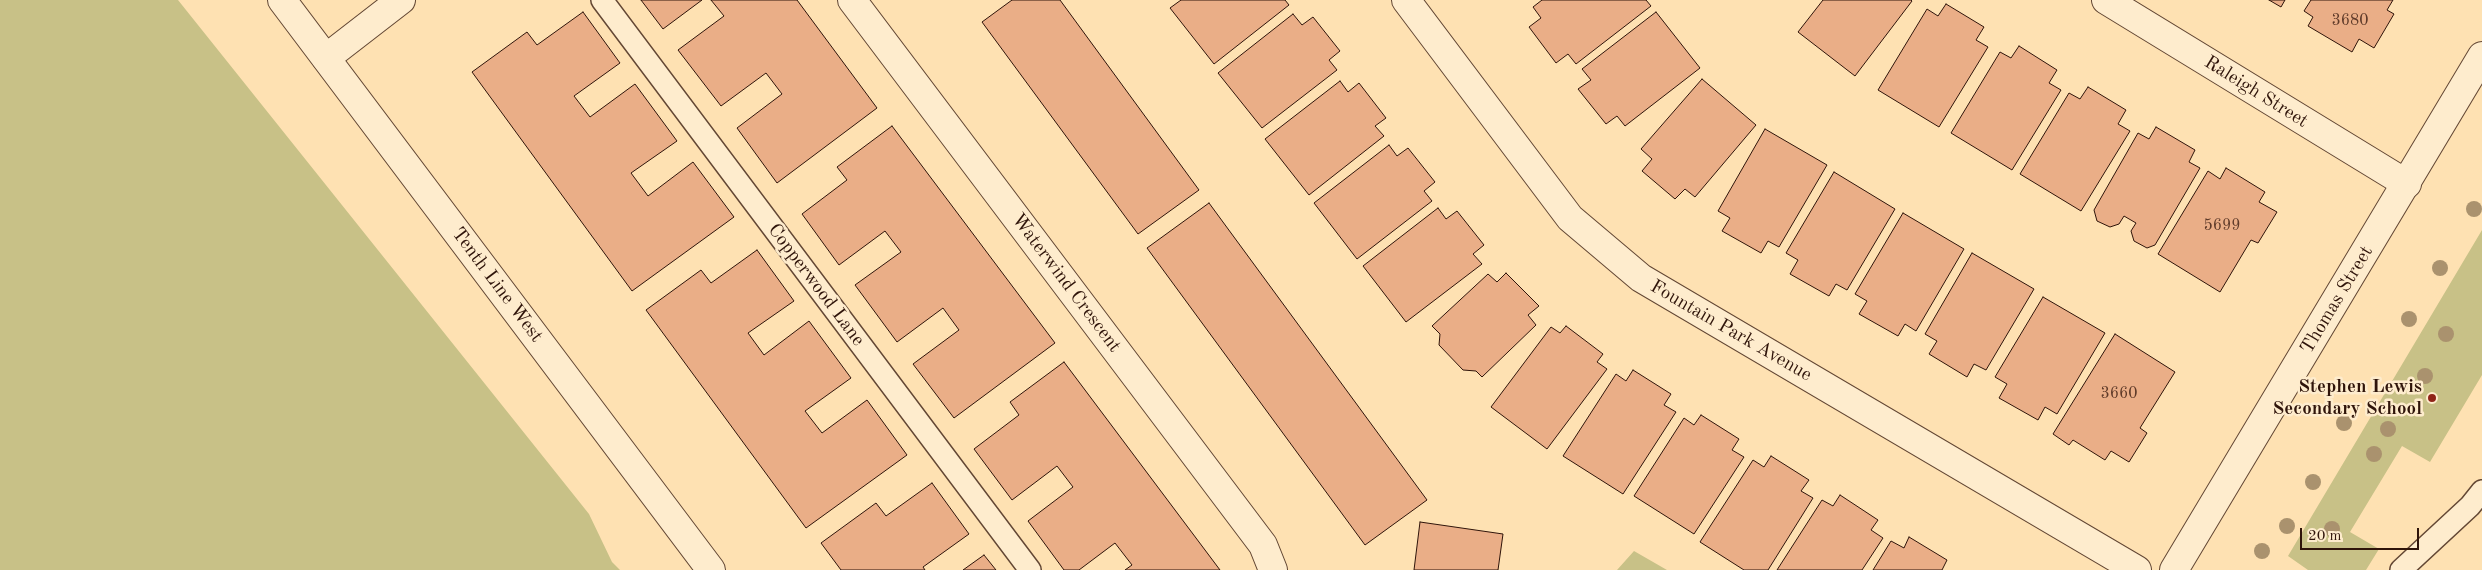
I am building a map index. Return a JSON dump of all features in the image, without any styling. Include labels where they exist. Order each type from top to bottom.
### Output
[{"type":"street","name":"Tenth Line West","points":[[282,0],[711,570]]},
{"type":"street","points":[[326,58],[401,0]]},
{"type":"street","name":"Waterwind Crescent","points":[[852,0],[1264,545],[1273,570]]},
{"type":"street","name":"Fountain Park Avenue","points":[[1406,0],[1570,218],[1641,278],[2137,570]]},
{"type":"street","name":"Raleigh Street","points":[[2106,0],[2407,184]]},
{"type":"street","name":"Thomas Street","points":[[2174,570],[2482,56]]},
{"type":"lane","name":"Copperwood Lane","points":[[602,0],[1030,570]]},
{"type":"lane","points":[[2401,570],[2470,506],[2482,491]]},
{"type":"shaded area","points":[[0,0],[178,0],[589,514],[612,562],[620,570],[0,570]]},
{"type":"shaded area","points":[[2482,230],[2482,375],[2430,462],[2402,446],[2350,532],[2379,549],[2366,570],[2308,570],[2288,556]]},
{"type":"shaded area","points":[[1634,551],[1667,570],[1617,570]]},
{"type":"building","points":[[641,0],[702,0],[663,29]]},
{"type":"building","points":[[711,0],[797,0],[877,108],[777,183],[737,128],[782,94],[766,73],[721,106],[678,50],[724,16]]},
{"type":"building","points":[[1012,0],[1060,0],[1199,190],[1138,234],[982,22]]},
{"type":"building","points":[[1181,0],[1285,0],[1289,5],[1214,64],[1170,8]]},
{"type":"building","points":[[1542,0],[1646,0],[1651,6],[1576,64],[1568,54],[1556,63],[1529,27],[1541,18],[1533,7]]},
{"type":"building","points":[[1823,0],[1912,1],[1855,76],[1798,32]]},
{"type":"building","points":[[2269,0],[2285,0],[2281,7]]},
{"type":"building","points":[[2311,0],[2393,0],[2387,10],[2394,14],[2374,48],[2359,39],[2352,52],[2308,26],[2313,17],[2304,11]]},
{"type":"building","points":[[1946,4],[1984,27],[1976,40],[1988,47],[1939,127],[1878,90],[1927,9],[1938,16]]},
{"type":"building","points":[[583,12],[620,63],[574,96],[590,117],[635,84],[677,141],[631,173],[648,196],[693,162],[734,217],[632,291],[472,72],[527,32],[537,45]]},
{"type":"building","points":[[1656,12],[1700,68],[1625,126],[1617,116],[1606,124],[1578,89],[1591,80],[1582,69]]},
{"type":"building","points":[[1293,14],[1302,25],[1313,17],[1340,51],[1329,60],[1337,70],[1262,128],[1218,73]]},
{"type":"building","points":[[2019,46],[2057,70],[2049,83],[2061,90],[2012,170],[1951,133],[2000,52],[2011,58]]},
{"type":"building","points":[[1702,79],[1756,125],[1695,197],[1685,189],[1675,199],[1642,171],[1652,159],[1641,149]]},
{"type":"building","points":[[1340,81],[1348,92],[1359,83],[1386,118],[1375,126],[1384,136],[1309,195],[1265,139]]},
{"type":"building","points":[[2088,87],[2126,110],[2118,124],[2130,131],[2081,211],[2020,174],[2069,93],[2080,99]]},
{"type":"building","points":[[892,126],[1055,343],[954,418],[913,364],[959,330],[943,308],[897,342],[855,285],[901,252],[885,231],[839,265],[802,214],[847,180],[837,167]]},
{"type":"building","points":[[2156,127],[2195,150],[2189,162],[2200,168],[2155,245],[2147,248],[2134,241],[2131,231],[2136,223],[2124,216],[2119,224],[2110,227],[2097,221],[2094,210],[2138,133],[2149,139]]},
{"type":"building","points":[[1765,129],[1827,165],[1779,247],[1768,241],[1761,253],[1722,231],[1730,218],[1718,211]]},
{"type":"building","points":[[1389,145],[1397,156],[1408,148],[1435,182],[1424,191],[1432,201],[1357,259],[1314,203]]},
{"type":"building","points":[[2226,168],[2265,192],[2259,202],[2277,212],[2258,243],[2251,240],[2220,292],[2158,254],[2208,171],[2220,179]]},
{"type":"building","points":[[1834,172],[1895,209],[1847,290],[1836,284],[1829,296],[1790,274],[1798,260],[1786,253]]},
{"type":"building","points":[[1209,203],[1427,500],[1365,545],[1147,248]]},
{"type":"building","points":[[1438,208],[1446,219],[1457,211],[1484,245],[1473,254],[1482,264],[1406,322],[1363,266]]},
{"type":"building","points":[[1903,213],[1964,249],[1916,331],[1905,324],[1898,336],[1859,314],[1867,301],[1855,294]]},
{"type":"building","points":[[757,250],[794,301],[748,333],[764,355],[809,321],[851,378],[805,411],[822,433],[867,400],[907,455],[806,528],[646,310],[701,270],[711,283]]},
{"type":"building","points":[[1972,253],[2034,289],[1986,370],[1974,364],[1967,377],[1929,354],[1937,341],[1925,334]]},
{"type":"building","points":[[1506,273],[1539,306],[1528,315],[1536,325],[1482,377],[1476,371],[1463,370],[1439,345],[1440,334],[1432,326],[1488,274],[1497,282]]},
{"type":"building","points":[[2043,297],[2105,333],[2057,414],[2045,407],[2038,420],[1999,398],[2007,384],[1995,377]]},
{"type":"building","points":[[1566,326],[1603,354],[1597,362],[1607,369],[1547,449],[1491,407],[1551,327],[1560,333]]},
{"type":"building","points":[[2115,334],[2175,372],[2140,428],[2147,433],[2129,462],[2111,451],[2105,460],[2073,440],[2069,445],[2053,434]]},
{"type":"building","points":[[1064,362],[1220,570],[1125,570],[1132,565],[1115,543],[1079,570],[1064,570],[1028,521],[1073,487],[1057,466],[1012,500],[974,449],[1019,415],[1010,402]]},
{"type":"building","points":[[1633,370],[1671,394],[1664,405],[1676,412],[1623,494],[1563,456],[1616,374],[1626,381]]},
{"type":"building","points":[[1701,415],[1739,439],[1732,450],[1744,457],[1694,534],[1634,496],[1684,418],[1694,425]]},
{"type":"building","points":[[1771,456],[1809,480],[1801,491],[1813,498],[1768,570],[1744,570],[1700,542],[1753,460],[1764,467]]},
{"type":"building","points":[[932,483],[969,534],[923,567],[925,570],[841,570],[821,543],[876,503],[886,516]]},
{"type":"building","points":[[1840,495],[1878,520],[1871,530],[1883,538],[1862,570],[1777,570],[1822,500],[1833,506]]},
{"type":"building","points":[[1420,522],[1503,534],[1498,570],[1414,570]]},
{"type":"building","points":[[1909,537],[1947,560],[1942,570],[1873,570],[1891,541],[1904,548]]},
{"type":"building","points":[[984,555],[996,570],[963,570]]},
{"type":"place","name":"Stephen Lewis Secondary School","points":[[2432,398]]}]
